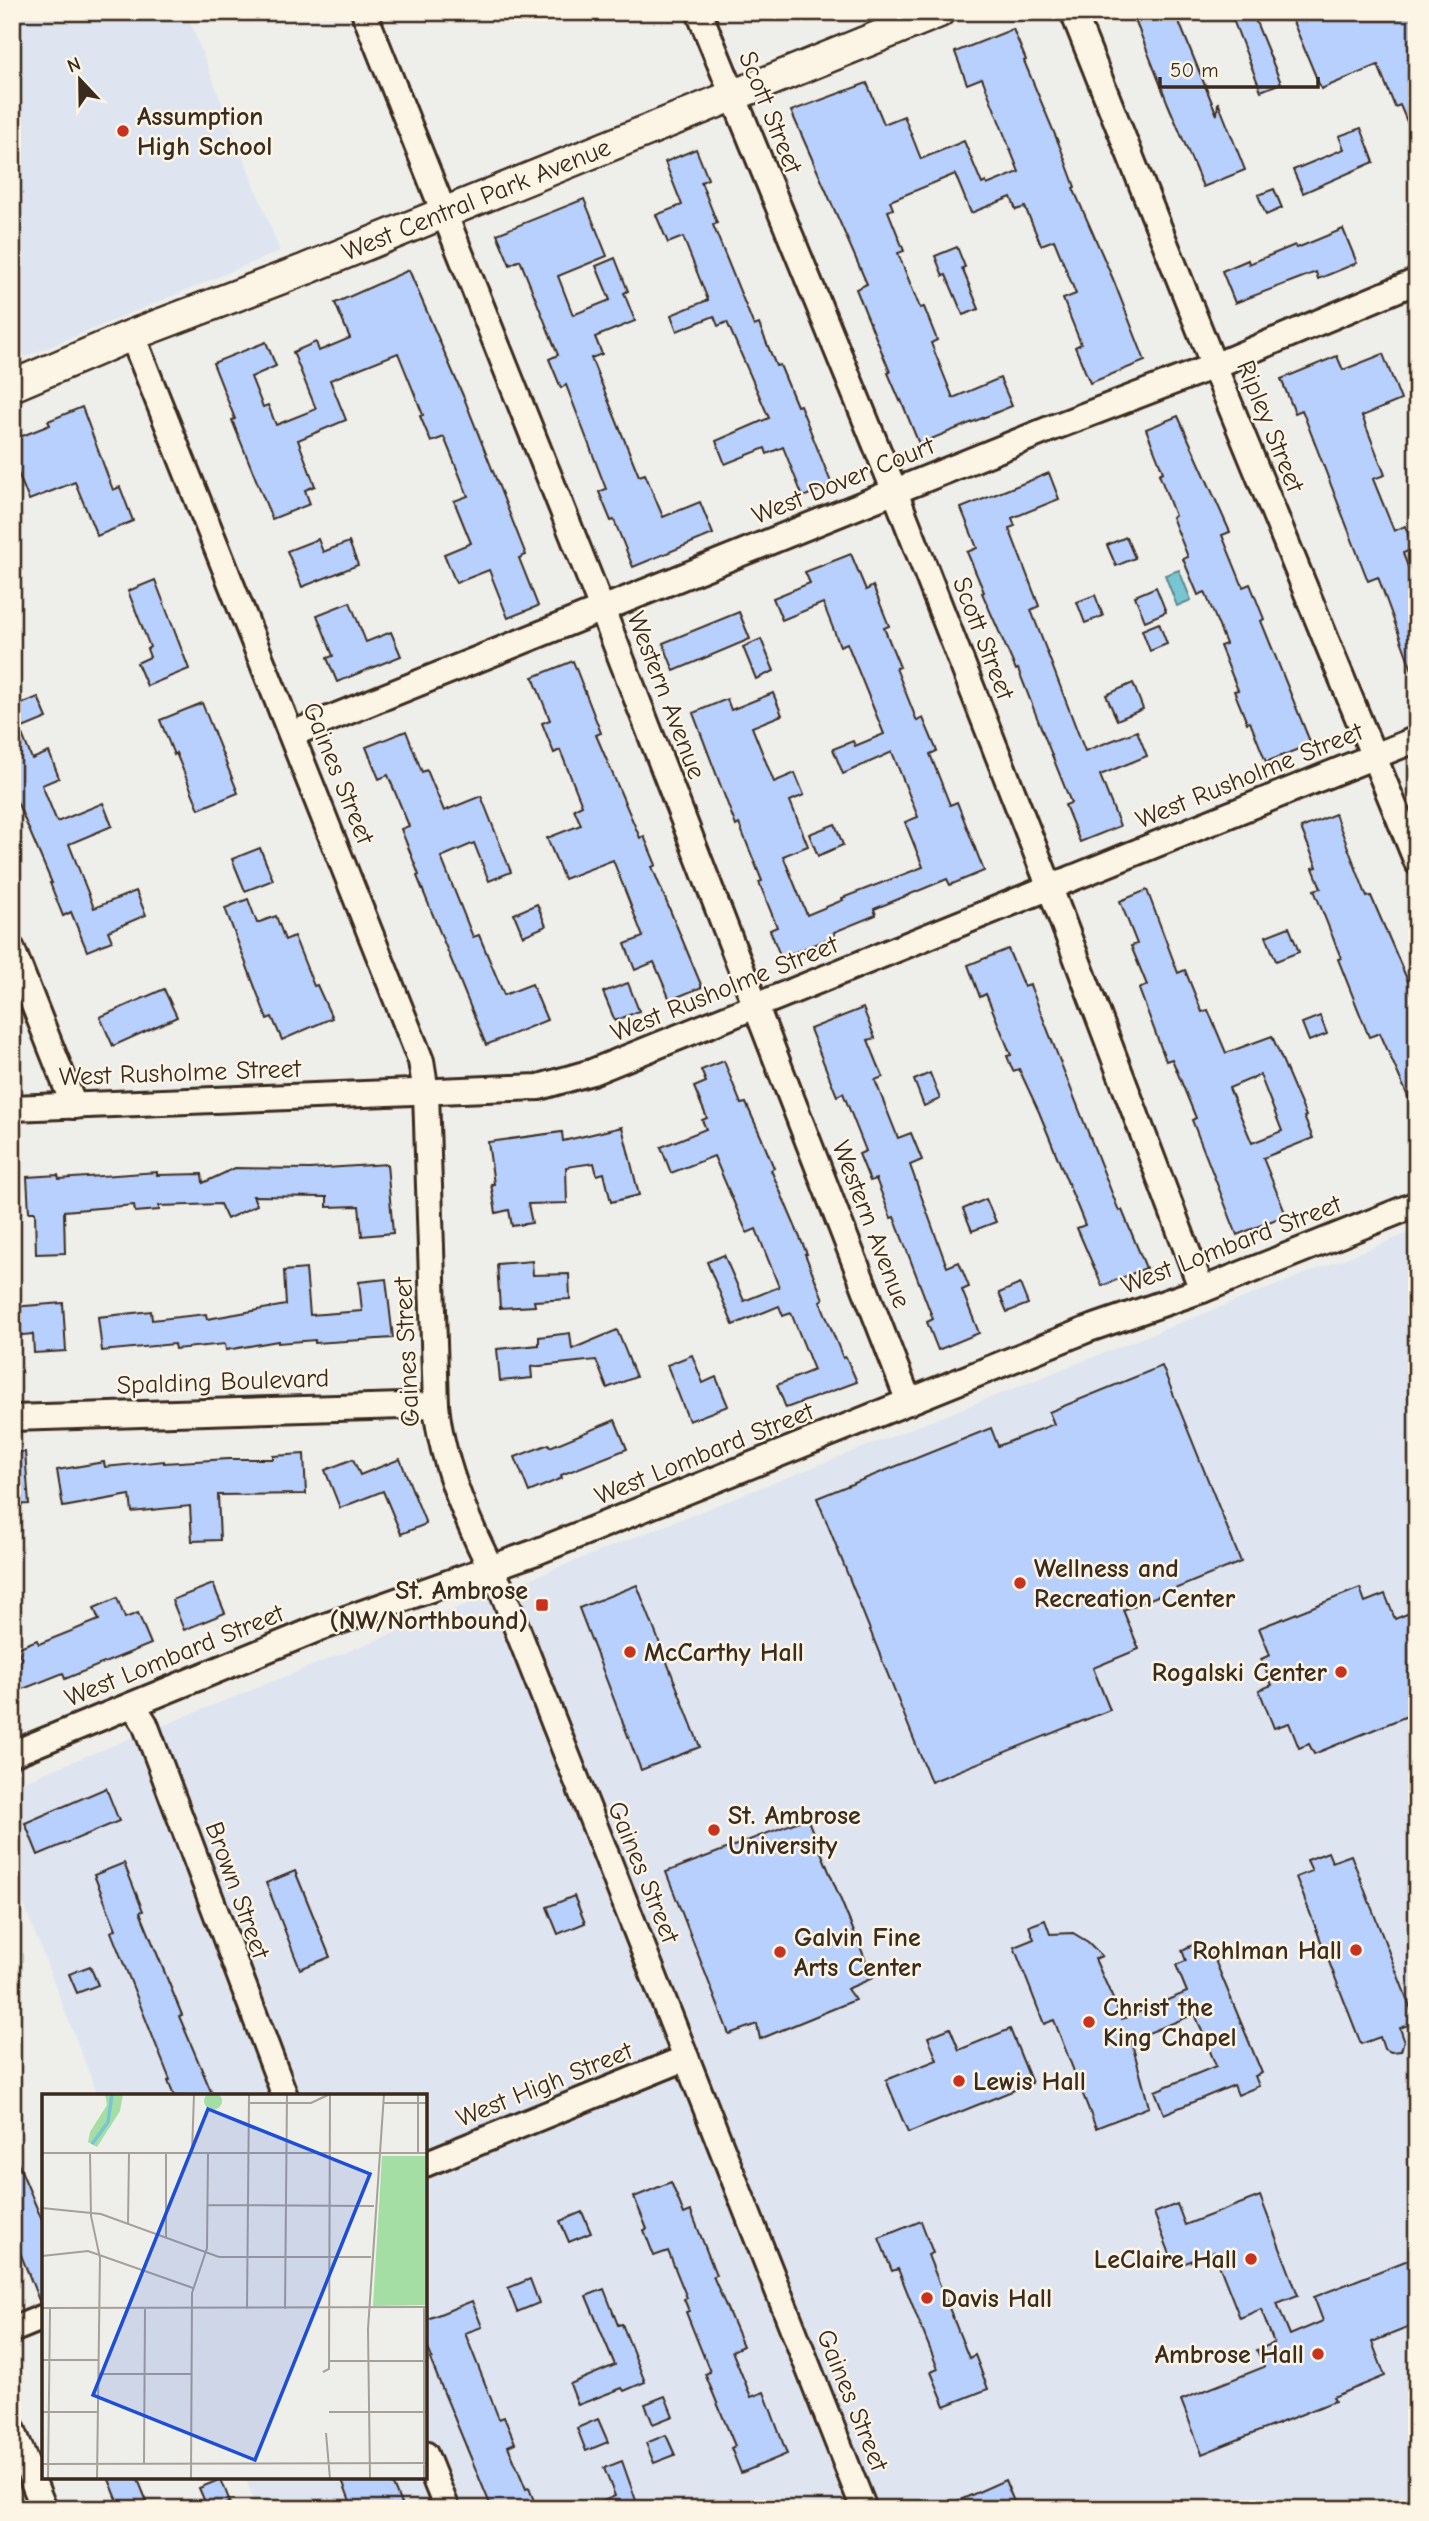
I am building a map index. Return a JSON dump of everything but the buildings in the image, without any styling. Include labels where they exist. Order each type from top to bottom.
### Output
[{"type":"main road","name":"West Central Park Avenue","points":[[14,381],[306,269],[939,12]]},
{"type":"street","name":"Western Avenue","points":[[364,12],[602,609],[909,1402]]},
{"type":"street","name":"Scott Street","points":[[699,12],[894,492],[1050,888],[1202,1290]]},
{"type":"street","name":"Ripley Street","points":[[1073,12],[1214,366],[1417,862]]},
{"type":"street","name":"West Dover Court","points":[[292,734],[1214,366],[1417,281]]},
{"type":"street","name":"Gaines Street","points":[[132,335],[421,1061],[426,1092],[436,1405],[442,1446],[476,1536],[501,1588],[864,2509]]},
{"type":"street","name":"West Rusholme Street","points":[[12,1108],[539,1087],[592,1072],[757,1007],[1417,739]]},
{"type":"street","points":[[12,949],[74,1106]]},
{"type":"street","name":"West Lombard Street","points":[[12,1754],[317,1629],[491,1569],[1086,1330],[1202,1290],[1417,1204]]},
{"type":"street","name":"Spalding Boulevard","points":[[12,1418],[436,1405]]},
{"type":"street","name":"Brown Street","points":[[133,1705],[145,1724],[284,2094]]},
{"type":"street","name":"West High Street","points":[[427,2163],[686,2058]]},
{"type":"street","points":[[12,2330],[42,2318]]},
{"type":"street","points":[[12,2428],[44,2509]]},
{"type":"street","points":[[427,2459],[447,2509]]},
{"type":"shaded area","name":"Assumption High School","points":[[12,12],[186,12],[280,251],[25,357],[12,324]]},
{"type":"shaded area","name":"St. Ambrose University","points":[[1417,1230],[1417,2509],[257,2509],[246,2479],[427,2479],[427,2094],[97,2094],[12,1874],[12,1786],[524,1581]]},
{"type":"water","points":[[1179,570],[1191,600],[1177,606],[1165,575]]},
{"type":"place","name":"Assumption High School","points":[[123,131]]},
{"type":"place","name":"Wellness and Recreation Center","points":[[1020,1583]]},
{"type":"place","name":"St. Ambrose (NW/Northbound)","points":[[542,1605]]},
{"type":"place","name":"McCarthy Hall","points":[[630,1652]]},
{"type":"place","name":"Rogalski Center","points":[[1341,1672]]},
{"type":"place","name":"St. Ambrose University","points":[[714,1830]]},
{"type":"place","name":"Rohlman Hall","points":[[1356,1950]]},
{"type":"place","name":"Galvin Fine Arts Center","points":[[780,1952]]},
{"type":"place","name":"Christ the King Chapel","points":[[1089,2022]]},
{"type":"place","name":"Lewis Hall","points":[[959,2081]]},
{"type":"place","name":"LeClaire Hall","points":[[1251,2259]]},
{"type":"place","name":"Davis Hall","points":[[927,2298]]},
{"type":"place","name":"Ambrose Hall","points":[[1318,2354]]}]
